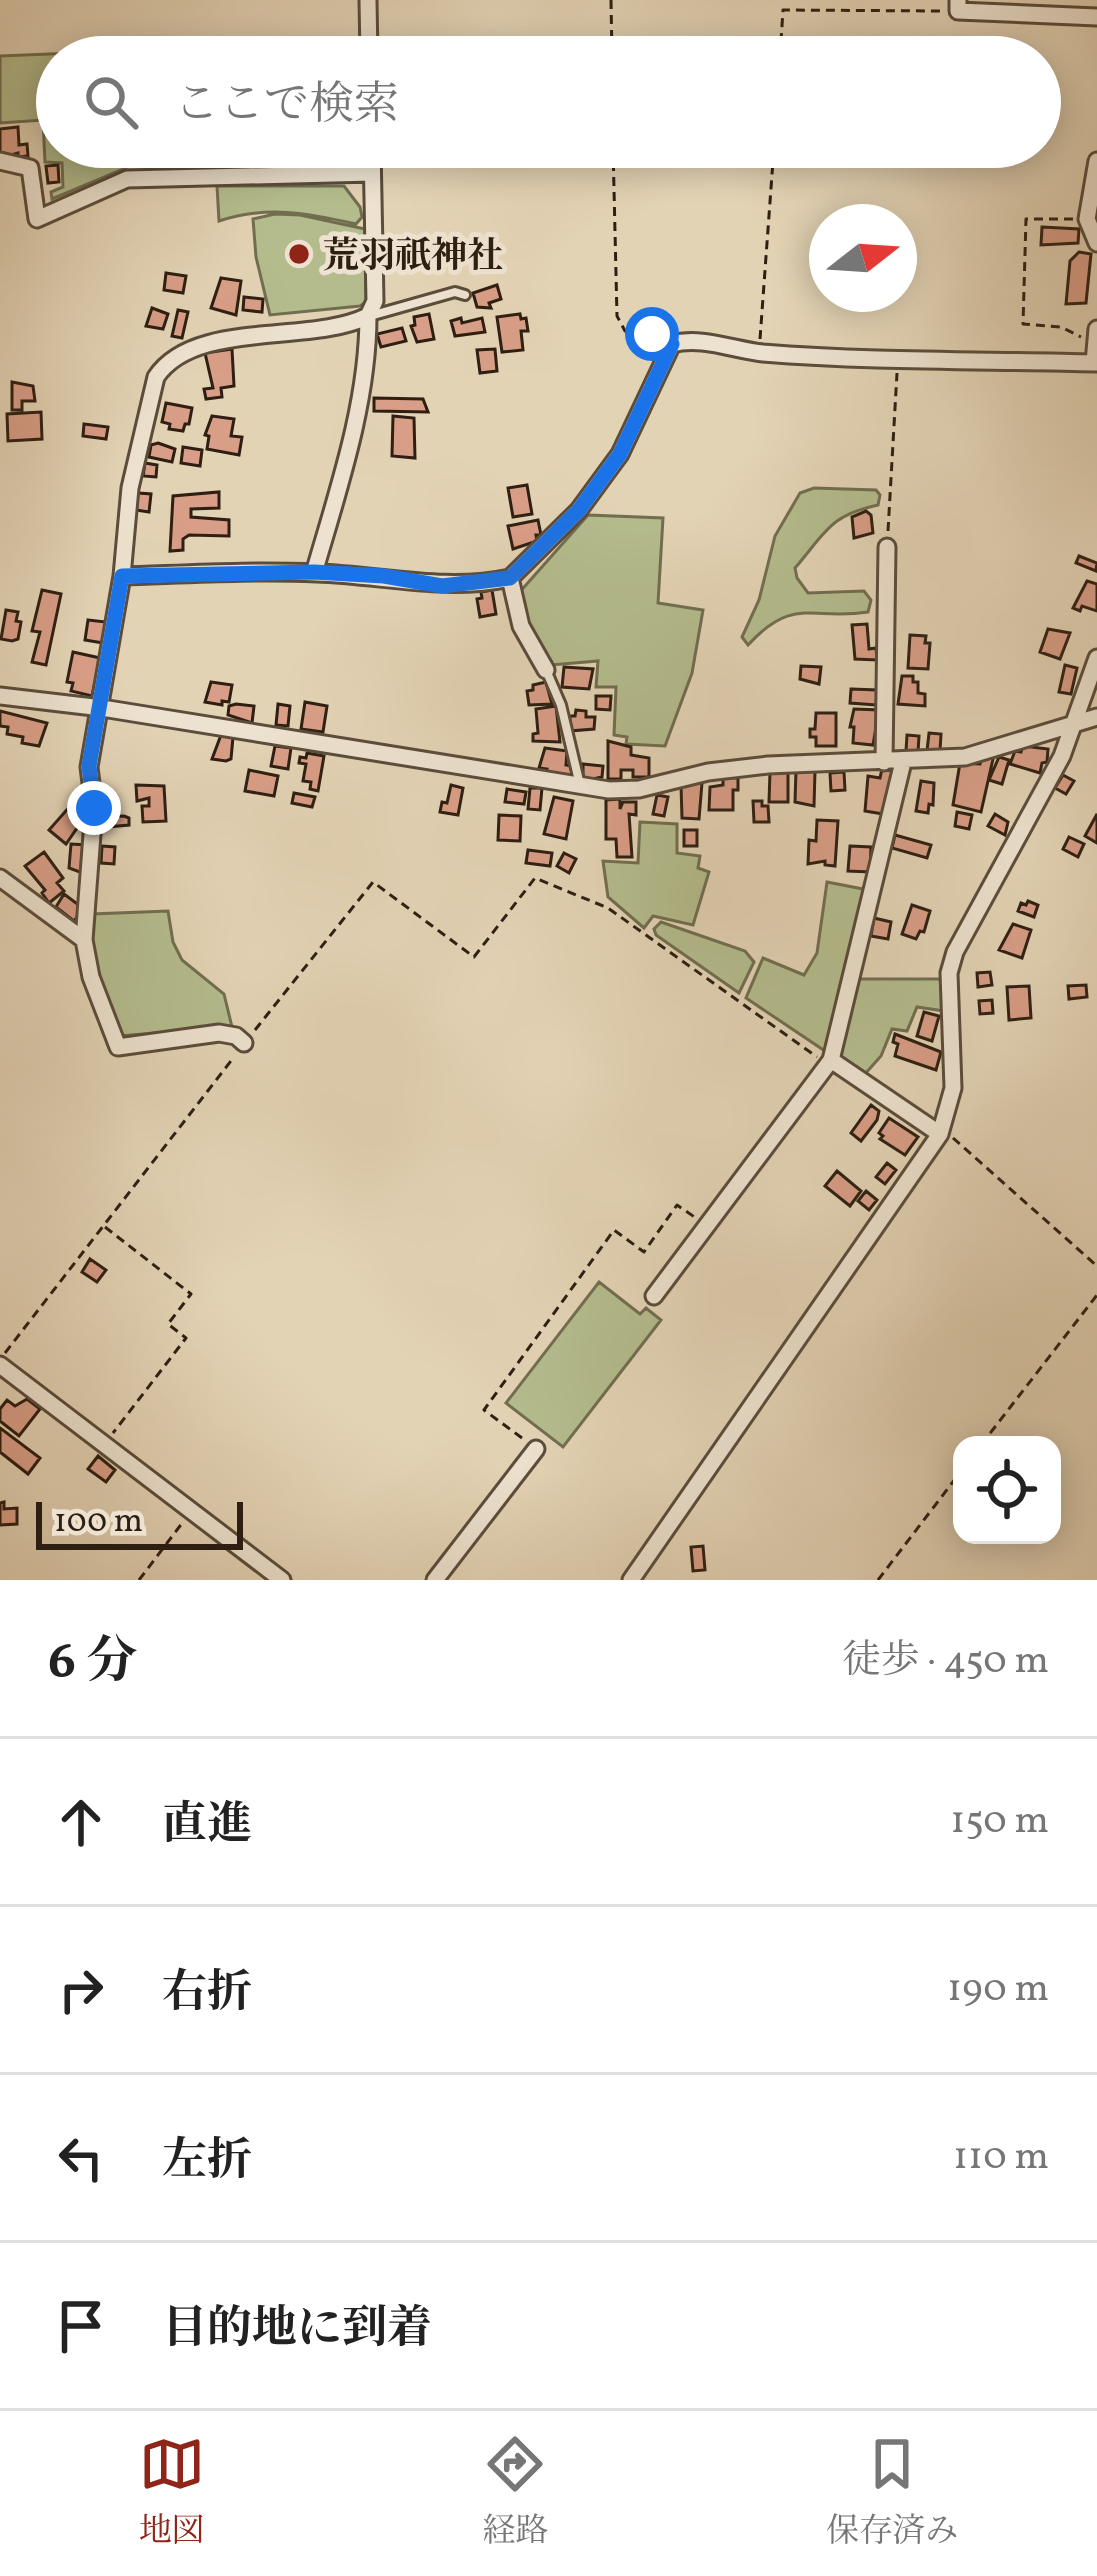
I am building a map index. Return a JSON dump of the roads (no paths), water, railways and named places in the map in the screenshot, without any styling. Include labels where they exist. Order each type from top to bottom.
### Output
[{"type":"street","points":[[368,0],[369,36]]},
{"type":"street","points":[[958,6],[1097,17]]},
{"type":"street","points":[[0,160],[30,168],[37,219],[139,177],[372,173]]},
{"type":"street","points":[[1097,161],[1087,219],[1097,243]]},
{"type":"street","points":[[314,572],[351,443],[368,316],[375,301],[372,168]]},
{"type":"street","points":[[244,1043],[220,1033],[118,1047],[84,940],[94,808],[89,766],[122,576],[133,475],[156,377],[166,363],[197,346],[368,316]]},
{"type":"street","points":[[122,576],[314,572],[384,576],[442,586],[510,578],[579,510],[620,454],[672,344],[898,359],[1096,363],[1096,337]]},
{"type":"street","points":[[884,762],[887,547]]},
{"type":"street","points":[[510,578],[520,626],[546,670]]},
{"type":"street","points":[[631,1580],[940,1134],[953,1088],[949,973],[955,952],[1062,756],[1097,658]]},
{"type":"street","points":[[0,696],[102,708],[580,787],[639,789],[708,772],[768,765],[965,757],[1097,717]]},
{"type":"street","points":[[654,1296],[831,1060],[904,761]]},
{"type":"street","points":[[0,878],[84,940]]},
{"type":"street","points":[[831,1060],[940,1134]]},
{"type":"street","points":[[0,1362],[282,1580]]},
{"type":"street","points":[[435,1580],[536,1448]]},
{"type":"lane","points":[[368,316],[455,292],[465,295]]},
{"type":"lane","points":[[546,670],[561,705],[580,787]]},
{"type":"place","name":"荒羽祇神社","points":[[299,254]]}]
